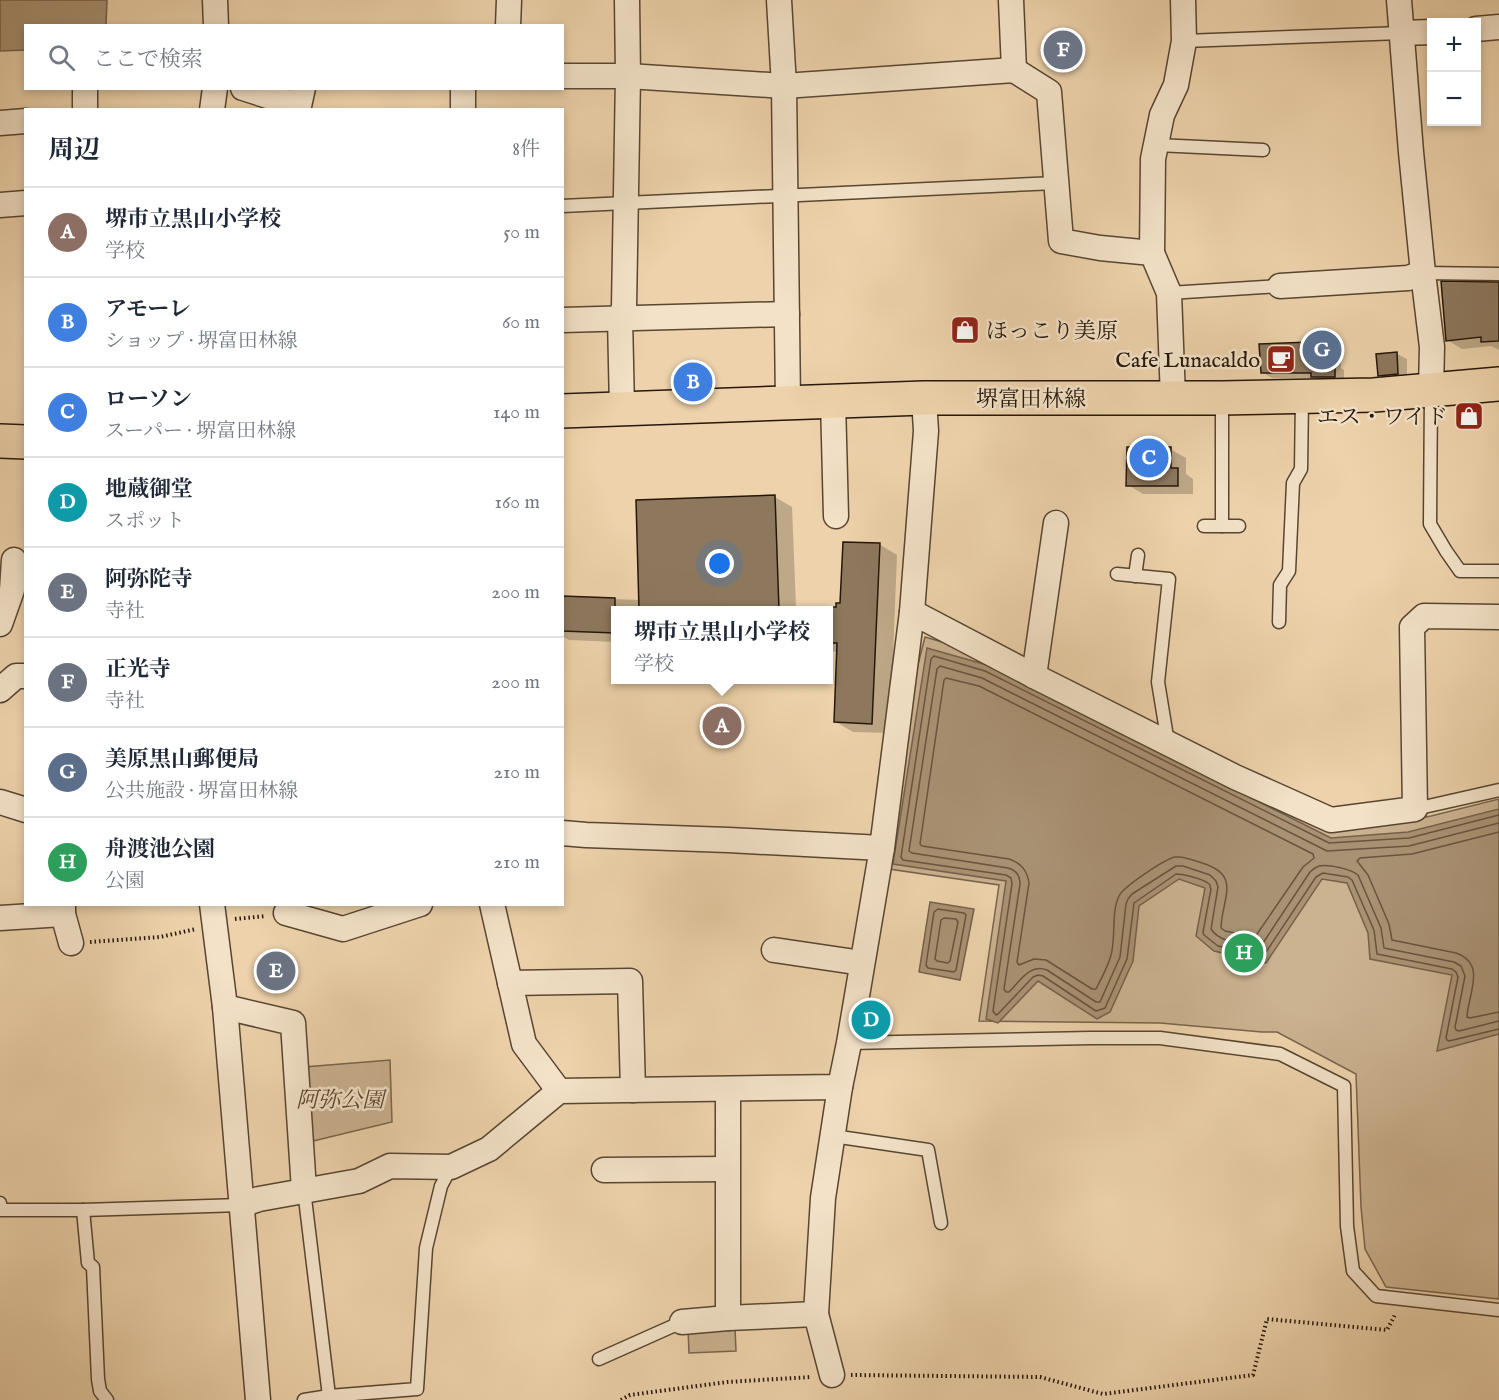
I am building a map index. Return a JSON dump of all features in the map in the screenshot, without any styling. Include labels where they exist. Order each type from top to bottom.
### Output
[{"type":"main road","name":"堺富田林線","points":[[564,411],[924,398],[1222,398],[1374,395],[1499,384]]},
{"type":"main road","points":[[0,441],[24,442]]},
{"type":"street","points":[[215,0],[216,24]]},
{"type":"street","points":[[508,24],[509,0]]},
{"type":"street","points":[[622,409],[620,318],[624,307],[627,0]]},
{"type":"street","points":[[779,0],[784,86],[788,403]]},
{"type":"street","points":[[1011,0],[1014,70]]},
{"type":"street","points":[[1173,398],[1169,293],[1152,253],[1153,159],[1162,115],[1176,85],[1184,41],[1183,0]]},
{"type":"street","points":[[1399,0],[1411,152],[1432,347],[1431,390]]},
{"type":"street","points":[[1481,29],[1499,27]]},
{"type":"street","points":[[1401,33],[1427,32]]},
{"type":"street","points":[[564,76],[628,76],[784,86],[1014,70],[1049,92],[1062,241],[1100,248],[1152,253]]},
{"type":"street","points":[[85,90],[85,108]]},
{"type":"street","points":[[212,108],[215,90]]},
{"type":"street","points":[[249,90],[299,106],[303,90]]},
{"type":"street","points":[[463,90],[463,108]]},
{"type":"street","points":[[0,123],[24,121]]},
{"type":"street","points":[[0,205],[24,203]]},
{"type":"street","points":[[1281,285],[1408,278],[1423,273]]},
{"type":"street","points":[[564,320],[787,314]]},
{"type":"street","points":[[832,1375],[816,1314],[823,1198],[882,848],[912,612],[926,431],[924,398]]},
{"type":"street","points":[[833,401],[843,477],[836,516]]},
{"type":"street","points":[[1034,676],[1056,523]]},
{"type":"street","points":[[0,624],[19,589],[14,560]]},
{"type":"street","points":[[912,612],[1235,777],[1331,820],[1415,809],[1412,627],[1424,616],[1499,617]]},
{"type":"street","points":[[0,690],[16,676],[24,676]]},
{"type":"street","points":[[0,802],[24,809]]},
{"type":"street","points":[[564,833],[882,848]]},
{"type":"street","points":[[492,906],[524,1044],[559,1091]]},
{"type":"street","points":[[286,913],[343,928],[395,908]]},
{"type":"street","points":[[0,918],[63,909],[71,943]]},
{"type":"street","points":[[213,914],[225,1007],[258,1400]]},
{"type":"street","points":[[774,950],[862,963]]},
{"type":"street","points":[[510,983],[630,981],[633,1090]]},
{"type":"street","points":[[225,1007],[293,1023],[304,1191]]},
{"type":"street","points":[[241,1205],[259,1199],[359,1181],[390,1166],[451,1167],[489,1149],[559,1091],[840,1087]]},
{"type":"street","points":[[728,1089],[728,1318]]},
{"type":"street","points":[[604,1170],[727,1169]]},
{"type":"street","points":[[682,1322],[816,1314]]},
{"type":"lane","points":[[1184,41],[1401,33]]},
{"type":"lane","points":[[1156,145],[1263,150]]},
{"type":"lane","points":[[564,206],[1056,183]]},
{"type":"lane","points":[[1423,273],[1499,274]]},
{"type":"lane","points":[[1169,293],[1281,285]]},
{"type":"lane","points":[[1431,390],[1430,524],[1460,571],[1499,571]]},
{"type":"lane","points":[[1279,622],[1281,585],[1289,570],[1293,483],[1301,469],[1302,397]]},
{"type":"lane","points":[[1222,398],[1222,526]]},
{"type":"lane","points":[[1204,526],[1239,526]]},
{"type":"lane","points":[[1136,576],[1138,555]]},
{"type":"lane","points":[[1118,574],[1169,579],[1158,682],[1168,743]]},
{"type":"lane","points":[[1415,809],[1499,790]]},
{"type":"lane","points":[[849,1043],[1160,1038],[1280,1054],[1344,1086],[1347,1226],[1353,1271],[1376,1296],[1499,1310]]},
{"type":"lane","points":[[833,1136],[928,1150],[941,1223]]},
{"type":"lane","points":[[304,1400],[417,1389],[426,1248],[441,1186],[451,1167]]},
{"type":"lane","points":[[304,1191],[329,1396]]},
{"type":"lane","points":[[0,1208],[84,1209],[241,1205]]},
{"type":"lane","points":[[84,1209],[88,1263],[93,1267],[98,1379],[100,1391],[107,1400]]},
{"type":"lane","points":[[599,1359],[682,1322]]},
{"type":"path","points":[[71,943],[160,937],[213,914],[223,921],[286,913]]},
{"type":"path","points":[[621,1400],[630,1395],[727,1382],[832,1375],[1040,1377],[1103,1394],[1253,1375],[1267,1319],[1387,1330],[1403,1299]]},
{"type":"green space","points":[[925,637],[962,648],[1232,782],[1390,824],[1499,799],[1499,1299],[1386,1287],[1365,1249],[1361,1207],[1356,1074],[1277,1032],[1160,1023],[979,1021],[999,885],[889,869],[908,704]]},
{"type":"green space","name":"阿弥公園","points":[[390,1060],[392,1122],[309,1142],[304,1067]]},
{"type":"green space","points":[[735,1328],[736,1351],[689,1353],[688,1329]]},
{"type":"water","points":[[0,0],[107,0],[106,24],[24,24],[24,50],[0,51]]},
{"type":"water","points":[[927,648],[987,665],[1331,838],[1408,832],[1499,809],[1499,1034],[1437,1051],[1452,975],[1370,959],[1368,933],[1347,883],[1322,879],[1266,963],[1214,951],[1196,936],[1205,888],[1179,879],[1139,906],[1133,961],[1110,1012],[1097,1019],[1038,981],[998,1023],[986,1019],[1006,881],[893,864]]},
{"type":"water","points":[[930,902],[974,909],[960,980],[919,972]]},
{"type":"building","points":[[1441,281],[1499,282],[1499,341],[1481,342],[1481,337],[1446,341]]},
{"type":"building","points":[[1331,334],[1331,363],[1335,363],[1335,377],[1311,377],[1311,373],[1261,373],[1259,344],[1311,342],[1311,335]]},
{"type":"building","points":[[1397,352],[1398,374],[1378,376],[1376,354]]},
{"type":"building","points":[[1127,447],[1171,447],[1171,468],[1178,468],[1178,486],[1126,486]]},
{"type":"building","points":[[775,495],[779,606],[639,606],[636,500]]},
{"type":"building","points":[[843,542],[880,543],[872,724],[834,722],[837,643],[833,643],[833,607],[836,607],[836,603],[840,603]]},
{"type":"building","points":[[564,596],[615,598],[615,606],[611,606],[611,633],[564,631]]},
{"type":"place","name":"正光寺","points":[[1063,50]]},
{"type":"place","name":"ほっこり美原","points":[[965,330]]},
{"type":"place","name":"美原黒山郵便局","points":[[1322,350]]},
{"type":"place","name":"Cafe Lunacaldo","points":[[1281,359]]},
{"type":"place","name":"アモーレ","points":[[693,382]]},
{"type":"place","name":"エス・ワイド","points":[[1469,416]]},
{"type":"place","name":"ローソン","points":[[1149,458]]},
{"type":"place","name":"堺市立黒山小学校","points":[[722,726]]},
{"type":"place","name":"舟渡池公園","points":[[1244,953]]},
{"type":"place","name":"阿弥陀寺","points":[[276,971]]},
{"type":"place","name":"地蔵御堂","points":[[871,1020]]}]
